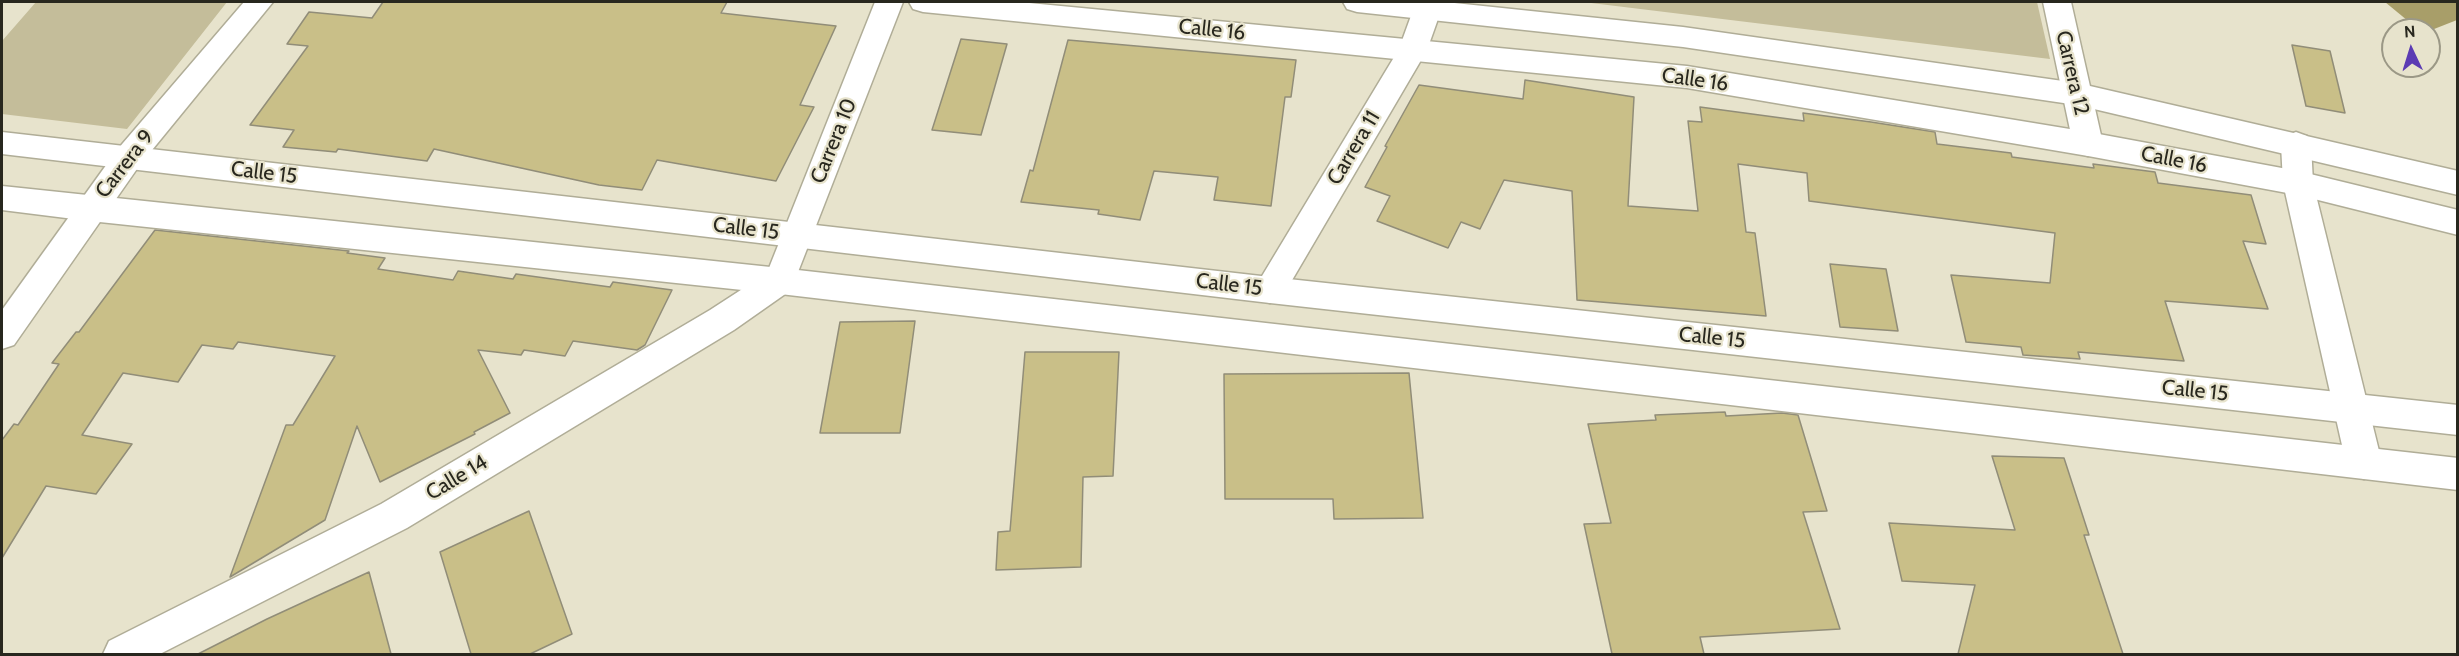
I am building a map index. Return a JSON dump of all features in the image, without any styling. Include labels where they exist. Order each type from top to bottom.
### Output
[{"type":"street","name":"Carrera 9","points":[[2,335],[128,158],[259,2]]},
{"type":"street","name":"Carrera 10","points":[[780,281],[889,2]]},
{"type":"street","name":"Calle 16","points":[[923,2],[1687,77],[2088,144],[2298,183],[2457,222]]},
{"type":"street","name":"Calle 16","points":[[1357,2],[1428,5],[1683,37],[2077,94],[2457,183]]},
{"type":"street","name":"Carrera 12","points":[[2056,2],[2088,144]]},
{"type":"street","name":"Carrera 11","points":[[1270,290],[1413,50],[1428,5]]},
{"type":"street","name":"Calle 15","points":[[2,143],[1270,290],[2457,420]]},
{"type":"street","points":[[2296,144],[2298,183],[2364,464]]},
{"type":"street","points":[[2,198],[780,281],[2457,474]]},
{"type":"street","name":"Calle 14","points":[[122,654],[394,516],[722,320],[780,281]]},
{"type":"shaded area","points":[[36,2],[227,2],[127,129],[2,114],[2,41]]},
{"type":"shaded area","points":[[1583,2],[2037,2],[2050,59]]},
{"type":"shaded area","points":[[2385,2],[2457,2],[2457,20],[2441,26],[2441,18],[2404,18]]},
{"type":"building","points":[[383,2],[727,2],[721,13],[836,26],[800,105],[814,107],[776,181],[657,160],[642,190],[599,185],[434,149],[427,161],[338,149],[336,152],[283,147],[294,130],[250,125],[308,46],[287,44],[309,12],[372,18]]},
{"type":"building","points":[[961,39],[1007,44],[981,135],[932,130]]},
{"type":"building","points":[[1068,40],[1296,60],[1291,97],[1285,97],[1271,206],[1214,200],[1218,177],[1154,171],[1140,220],[1098,214],[1099,210],[1021,202],[1030,170],[1033,171]]},
{"type":"building","points":[[2292,45],[2330,51],[2345,113],[2306,106]]},
{"type":"building","points":[[1525,80],[1634,97],[1628,206],[1698,211],[1688,121],[1702,122],[1700,107],[1804,121],[1803,113],[1935,132],[1937,144],[2011,153],[2012,157],[2094,168],[2093,164],[2155,172],[2158,183],[2251,195],[2266,244],[2243,241],[2268,309],[2165,301],[2184,361],[2078,352],[2080,359],[2023,355],[2021,347],[1966,342],[1951,275],[2050,283],[2055,233],[1809,201],[1807,173],[1738,164],[1746,232],[1755,233],[1766,316],[1577,300],[1572,191],[1504,180],[1480,229],[1461,222],[1448,248],[1377,221],[1390,196],[1365,187],[1419,85],[1523,99]]},
{"type":"building","points":[[155,230],[349,251],[347,253],[385,258],[378,269],[453,280],[458,271],[513,279],[516,274],[610,287],[613,282],[672,290],[645,345],[637,350],[573,341],[565,356],[524,350],[521,355],[478,350],[510,413],[474,432],[475,434],[380,482],[357,426],[325,520],[230,577],[286,425],[293,425],[335,356],[238,342],[233,349],[202,345],[178,382],[123,373],[82,435],[132,444],[96,494],[46,486],[2,558],[2,440],[14,424],[18,425],[59,364],[52,363],[76,332],[79,332]]},
{"type":"building","points":[[1830,264],[1886,269],[1898,331],[1840,327]]},
{"type":"building","points":[[915,321],[900,433],[820,433],[840,322]]},
{"type":"building","points":[[1025,352],[1119,352],[1113,476],[1083,477],[1081,567],[996,570],[998,532],[1010,531]]},
{"type":"building","points":[[1409,373],[1423,518],[1334,519],[1333,499],[1225,499],[1224,374]]},
{"type":"building","points":[[1725,412],[1726,416],[1782,413],[1798,415],[1827,511],[1803,512],[1840,629],[1700,637],[1704,654],[1612,654],[1584,524],[1611,523],[1588,424],[1656,420],[1655,415]]},
{"type":"building","points":[[1992,456],[2064,458],[2089,535],[2084,535],[2123,654],[1958,654],[1975,585],[1902,581],[1889,523],[2015,530]]},
{"type":"building","points":[[529,511],[572,634],[530,654],[471,654],[440,552]]},
{"type":"building","points":[[369,572],[391,654],[198,654],[267,619]]}]
